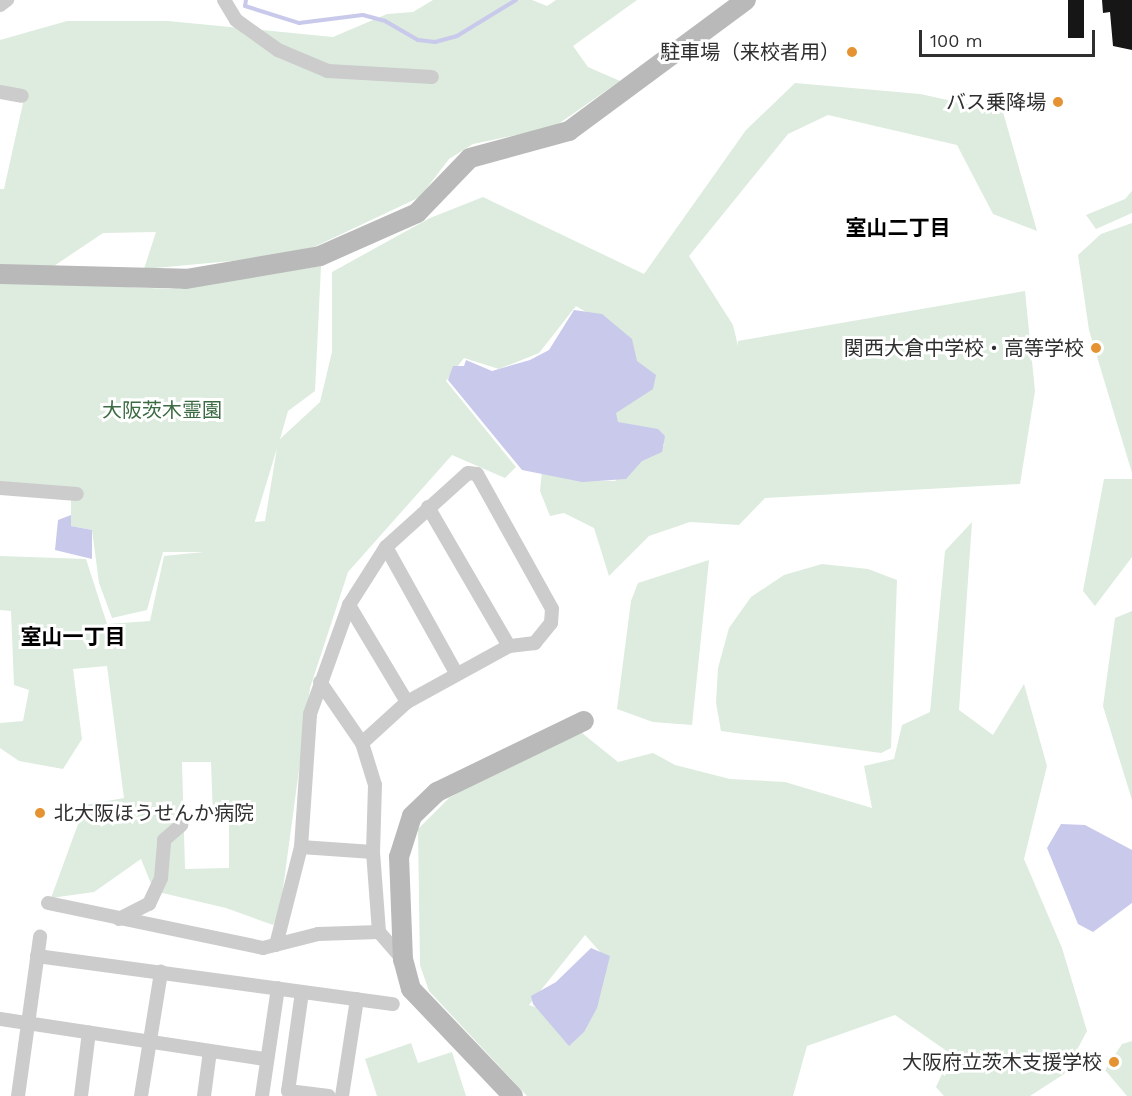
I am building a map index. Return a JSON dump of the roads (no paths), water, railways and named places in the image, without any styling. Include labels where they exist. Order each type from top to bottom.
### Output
[{"type":"street","points":[[224,0],[236,20],[278,50],[328,71],[432,77]]},
{"type":"street","points":[[0,274],[161,280],[320,256],[417,213],[470,158],[569,131],[746,0]]},
{"type":"street","points":[[0,92],[22,96]]},
{"type":"street","points":[[276,945],[301,847],[310,714],[349,605],[386,547],[468,473],[477,474],[552,609],[549,629],[529,646],[509,646],[456,673],[407,702],[362,743]]},
{"type":"street","points":[[0,488],[77,494]]},
{"type":"street","points":[[428,507],[509,646]]},
{"type":"street","points":[[386,547],[456,673]]},
{"type":"street","points":[[349,605],[407,702]]},
{"type":"street","points":[[320,682],[362,743],[377,800],[373,852],[379,932],[403,960]]},
{"type":"street","points":[[513,1096],[416,997],[403,960],[399,857],[412,816],[437,792],[584,721]]},
{"type":"street","points":[[119,919],[149,904],[161,878],[164,840],[181,825]]},
{"type":"street","points":[[301,847],[373,852]]},
{"type":"street","points":[[48,903],[263,948],[318,934],[379,932]]},
{"type":"street","points":[[18,1096],[40,937]]},
{"type":"street","points":[[37,956],[393,1004]]},
{"type":"street","points":[[141,1096],[160,972]]},
{"type":"street","points":[[262,1096],[265,1059],[278,988]]},
{"type":"street","points":[[302,992],[288,1091],[329,1096]]},
{"type":"street","points":[[342,1096],[357,999]]},
{"type":"street","points":[[0,1019],[265,1059]]},
{"type":"street","points":[[81,1096],[89,1032]]},
{"type":"street","points":[[204,1096],[210,1050]]},
{"type":"water","points":[[574,310],[602,314],[632,339],[637,361],[656,375],[653,389],[616,413],[618,422],[658,429],[665,436],[662,452],[642,461],[626,479],[582,482],[522,470],[448,380],[453,366],[464,366],[466,360],[492,371],[530,360],[549,350]]},
{"type":"water","points":[[71,515],[71,526],[92,530],[92,559],[55,550],[58,520]]},
{"type":"water","points":[[1061,824],[1085,825],[1132,850],[1132,903],[1093,932],[1078,924],[1047,848]]},
{"type":"water","points":[[591,948],[610,956],[597,1008],[584,1032],[569,1046],[533,1004],[531,996],[556,982]]},
{"type":"waterway","points":[[246,0],[245,6],[299,23],[363,15],[385,21],[418,40],[435,42],[457,36],[516,0]]},
{"type":"place","name":"駐車場（来校者用）","points":[[852,52]]},
{"type":"place","name":"バス乗降場","points":[[1058,102]]},
{"type":"place","name":"関西大倉中学校・高等学校","points":[[1096,348]]},
{"type":"place","name":"北大阪ほうせんか病院","points":[[40,813]]},
{"type":"place","name":"大阪府立茨木支援学校","points":[[1114,1062]]},
{"type":"district","name":"室山二丁目","points":[[898,228]]},
{"type":"district","name":"室山一丁目","points":[[73,637]]},
{"type":"park label","name":"大阪茨木霊園","points":[[162,410]]}]
